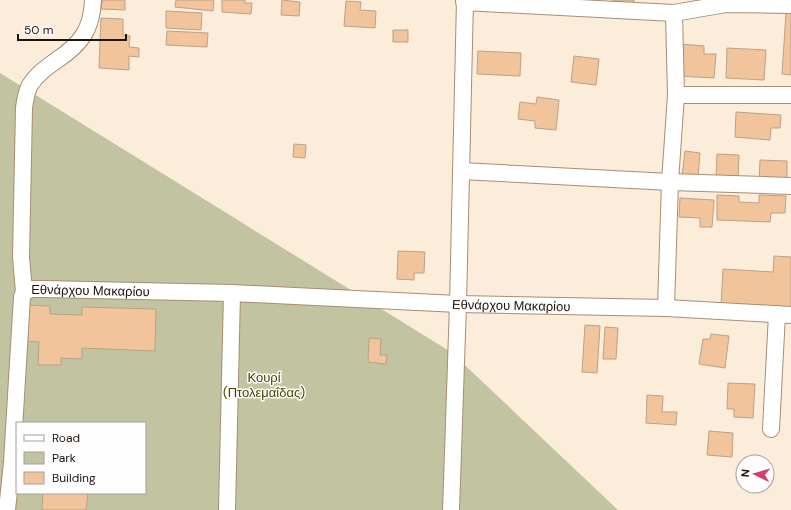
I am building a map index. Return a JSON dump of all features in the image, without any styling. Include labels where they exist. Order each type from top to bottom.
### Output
[{"type":"street","points":[[24,292],[21,257],[24,108],[26,95],[30,85],[37,76],[70,51],[86,33],[90,24],[93,0]]},
{"type":"street","points":[[451,510],[458,304],[464,1],[674,13],[726,4],[791,5]]},
{"type":"street","points":[[666,308],[670,182],[676,95],[674,13]]},
{"type":"street","points":[[676,95],[791,95]]},
{"type":"street","points":[[461,171],[670,182],[791,186]]},
{"type":"street","name":"Εθνάρχου Μακαρίου","points":[[7,510],[12,462],[22,297],[24,292],[32,289],[232,293],[458,304],[666,308],[784,314]]},
{"type":"street","points":[[227,510],[232,293]]},
{"type":"street","points":[[771,429],[784,314]]},
{"type":"green space","name":"Κουρί (Πτολεμαΐδας)","points":[[0,73],[451,352],[618,510],[0,510]]},
{"type":"building","points":[[102,0],[125,0],[125,10],[101,9]]},
{"type":"building","points":[[176,0],[214,0],[213,11],[175,7]]},
{"type":"building","points":[[222,0],[245,0],[245,3],[252,3],[251,14],[222,12]]},
{"type":"building","points":[[282,0],[300,2],[299,16],[281,15]]},
{"type":"building","points":[[612,0],[634,0],[634,4],[612,3]]},
{"type":"building","points":[[346,1],[361,2],[360,10],[376,11],[375,28],[344,26]]},
{"type":"building","points":[[166,11],[202,13],[201,30],[166,28]]},
{"type":"building","points":[[786,13],[791,13],[791,75],[782,74]]},
{"type":"building","points":[[101,18],[123,19],[123,35],[130,36],[129,47],[139,48],[139,57],[129,56],[129,70],[99,68]]},
{"type":"building","points":[[393,30],[408,30],[408,42],[393,42]]},
{"type":"building","points":[[167,31],[208,33],[207,47],[166,45]]},
{"type":"building","points":[[679,44],[704,46],[704,54],[716,54],[714,78],[677,76]]},
{"type":"building","points":[[727,48],[766,50],[764,80],[726,78]]},
{"type":"building","points":[[478,51],[521,53],[520,76],[477,74]]},
{"type":"building","points":[[574,56],[599,59],[596,85],[571,82]]},
{"type":"building","points":[[537,97],[559,100],[556,130],[535,128],[535,121],[518,119],[520,102],[536,104]]},
{"type":"building","points":[[736,112],[781,115],[780,128],[771,128],[770,140],[735,137]]},
{"type":"building","points":[[294,144],[306,145],[305,158],[293,157]]},
{"type":"building","points":[[685,151],[700,153],[698,178],[682,176]]},
{"type":"building","points":[[717,154],[739,155],[738,179],[716,177]]},
{"type":"building","points":[[760,160],[787,161],[787,184],[759,183]]},
{"type":"building","points":[[717,195],[739,196],[739,202],[759,203],[759,195],[786,196],[785,213],[771,213],[770,222],[717,220]]},
{"type":"building","points":[[680,198],[714,200],[712,227],[700,227],[700,218],[679,217]]},
{"type":"building","points":[[398,251],[425,252],[424,273],[414,273],[414,280],[397,279]]},
{"type":"building","points":[[774,256],[791,257],[791,309],[721,306],[723,269],[773,272]]},
{"type":"building","points":[[24,305],[50,306],[50,314],[82,315],[82,307],[156,309],[155,351],[82,348],[82,359],[61,358],[61,365],[38,365],[39,342],[23,341]]},
{"type":"building","points":[[585,325],[600,326],[597,373],[582,372]]},
{"type":"building","points":[[605,327],[618,328],[616,359],[603,359]]},
{"type":"building","points":[[711,334],[729,336],[725,368],[699,364],[703,339],[710,339]]},
{"type":"building","points":[[369,338],[381,339],[380,355],[387,355],[386,364],[368,362]]},
{"type":"building","points":[[728,383],[755,384],[753,418],[734,417],[734,409],[727,409]]},
{"type":"building","points":[[647,395],[663,396],[662,412],[677,412],[676,425],[646,423]]},
{"type":"building","points":[[709,431],[733,433],[732,457],[707,455]]},
{"type":"building","points":[[43,494],[88,494],[86,510],[42,510]]}]
